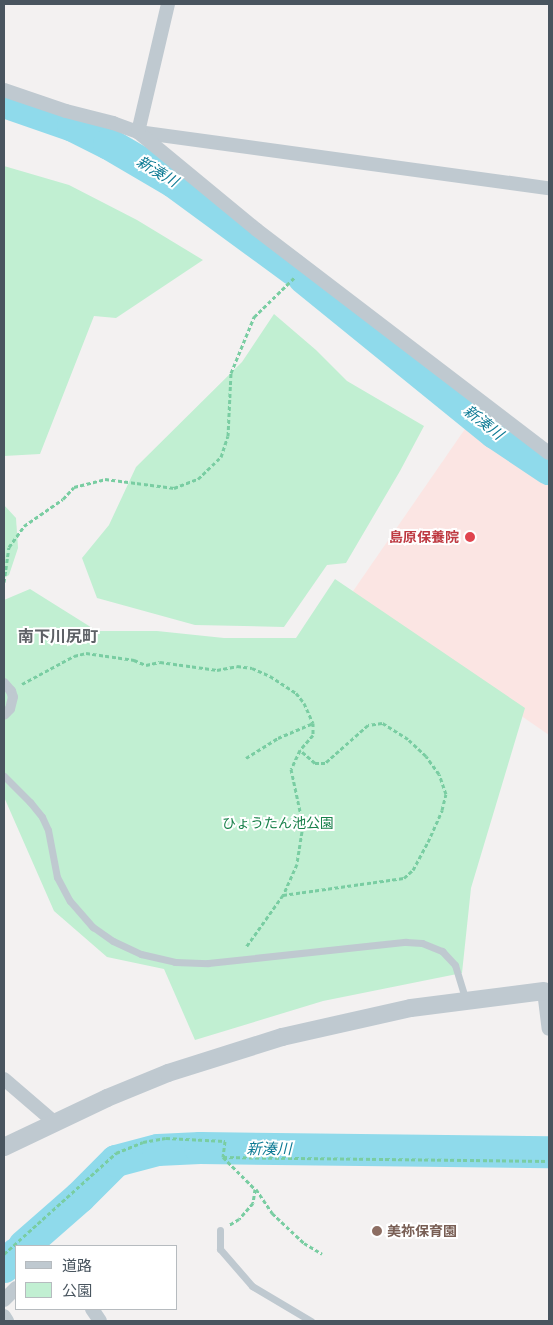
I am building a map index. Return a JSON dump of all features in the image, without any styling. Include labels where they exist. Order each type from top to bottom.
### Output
[{"type":"street","points":[[138,132],[168,4]]},
{"type":"street","points":[[4,90],[66,112],[113,123],[138,132],[549,188]]},
{"type":"street","points":[[138,132],[257,230],[549,453]]},
{"type":"street","points":[[4,715],[12,703],[7,687]]},
{"type":"street","points":[[4,1147],[116,1094],[227,1052],[355,1018],[466,1000],[544,991],[549,1029]]},
{"type":"street","points":[[4,1079],[54,1122]]},
{"type":"street","points":[[4,1300],[15,1289]]},
{"type":"street","points":[[93,1310],[100,1321]]},
{"type":"street","points":[[4,1316],[7,1321]]},
{"type":"lane","points":[[4,776],[42,817],[48,830],[57,878],[70,901],[93,927],[127,948],[167,960],[208,964],[406,942],[422,943],[442,951],[455,965],[466,1000]]},
{"type":"lane","points":[[220,1230],[220,1249],[252,1286],[311,1321]]},
{"type":"path","points":[[4,582],[9,547],[24,526],[51,508],[74,487],[105,479],[174,488],[198,479],[221,457],[228,436],[231,373],[254,317],[306,266]]},
{"type":"path","points":[[7,687],[74,656],[86,653],[134,660],[146,665],[160,662],[217,670],[237,666],[252,668],[270,676],[296,693],[304,703],[313,723],[313,735],[300,750],[291,769],[303,825],[297,864],[282,895],[235,961]]},
{"type":"path","points":[[282,895],[404,878],[413,870],[428,842],[442,810],[446,794],[440,774],[426,756],[408,739],[382,722],[368,725],[325,763],[314,763],[300,750]]},
{"type":"path","points":[[246,758],[278,738],[313,723]]},
{"type":"path","points":[[4,1254],[116,1153],[144,1142],[166,1138],[225,1140],[224,1156],[255,1189],[272,1213],[304,1243],[322,1254]]},
{"type":"path","points":[[224,1156],[549,1161]]},
{"type":"path","points":[[220,1230],[239,1220],[253,1203],[255,1189]]},
{"type":"shaded area","name":"島原保養院","points":[[467,426],[549,478],[549,735],[349,597]]},
{"type":"green space","points":[[4,166],[69,185],[137,220],[203,260],[116,318],[94,316],[40,454],[4,456]]},
{"type":"green space","points":[[274,314],[316,350],[347,381],[424,426],[346,563],[327,565],[284,627],[195,625],[97,598],[82,558],[109,525],[136,467],[242,362]]},
{"type":"green space","points":[[4,505],[16,518],[18,548],[9,575],[4,578]]},
{"type":"green space","name":"ひょうたん池公園","points":[[335,579],[525,708],[471,888],[462,973],[323,1001],[195,1040],[164,969],[107,957],[54,911],[4,797],[4,600],[30,589],[97,631],[157,631],[224,638],[296,638]]},
{"type":"waterway","name":"新湊川","points":[[4,102],[73,126],[109,144],[174,182],[294,270]]},
{"type":"waterway","name":"新湊川","points":[[304,278],[495,433],[549,469]]},
{"type":"waterway","name":"新湊川","points":[[25,1245],[80,1197],[116,1161],[158,1150],[200,1148],[549,1152]]},
{"type":"waterway","name":"新湊川","points":[[4,1267],[15,1255]]},
{"type":"place","name":"島原保養院","points":[[470,537]]},
{"type":"place","name":"美祢保育園","points":[[377,1231]]},
{"type":"district","name":"南下川尻町","points":[[58,637]]}]
